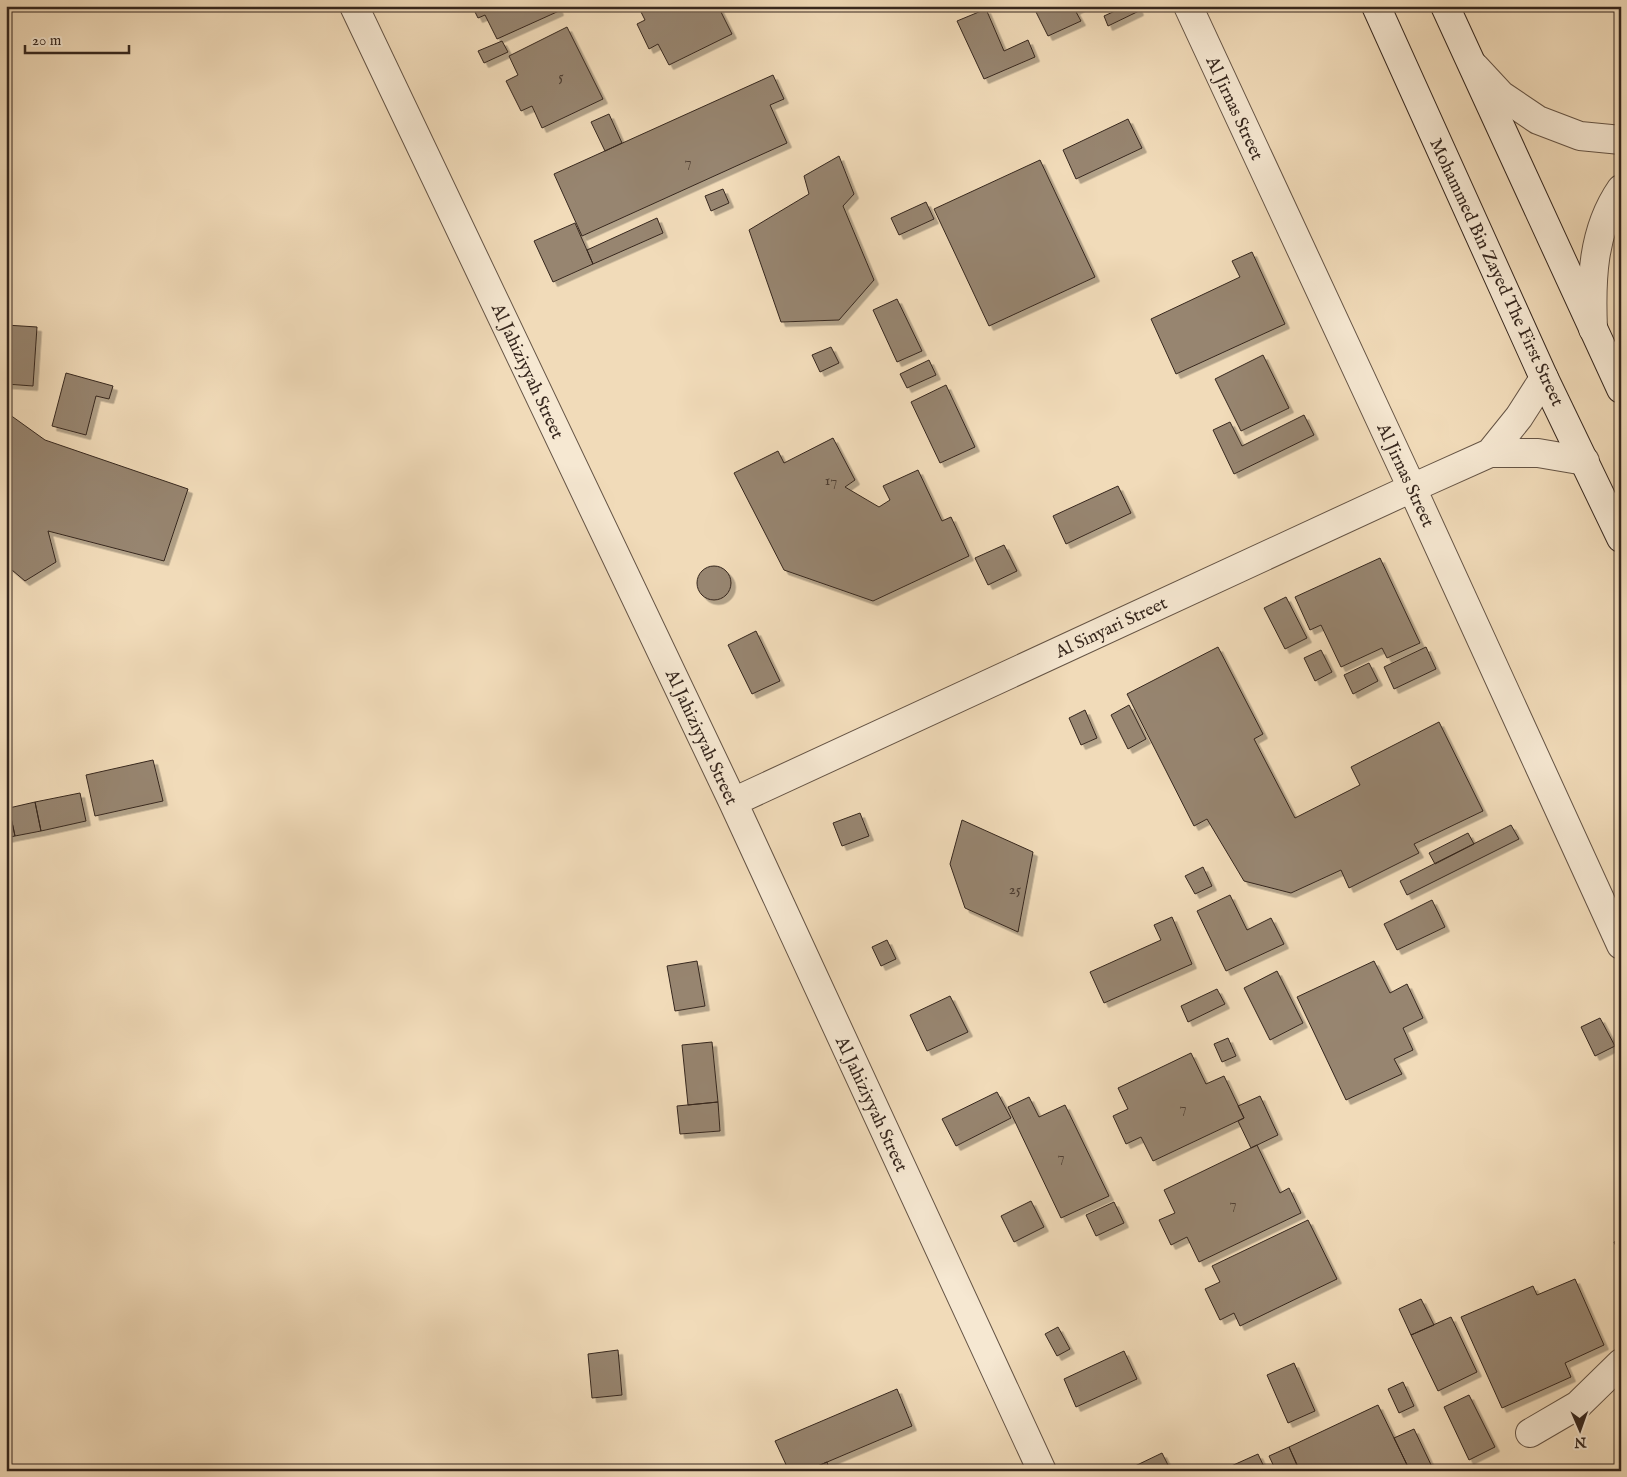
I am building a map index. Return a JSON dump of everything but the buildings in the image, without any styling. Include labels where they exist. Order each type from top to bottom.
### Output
[{"type":"street","name":"Al Jahiziyyah Street","points":[[354,6],[733,802],[1042,1471]]},
{"type":"street","name":"Al Jirnas Street","points":[[1188,6],[1412,488],[1621,945]]},
{"type":"street","name":"Mohammed Bin Zayed The First Street","points":[[1376,6],[1544,378],[1621,538]]},
{"type":"street","points":[[1445,6],[1621,389]]},
{"type":"street","points":[[1471,62],[1501,95],[1538,120],[1580,136],[1621,140]]},
{"type":"street","points":[[1593,330],[1592,285],[1597,241],[1612,201],[1621,189]]},
{"type":"street","name":"Al Sinyari Street","points":[[1490,453],[1519,417],[1544,378]]},
{"type":"street","name":"Al Sinyari Street","points":[[733,802],[1490,453],[1538,453],[1585,461]]},
{"type":"street","points":[[1530,1433],[1578,1405],[1621,1363]]}]
